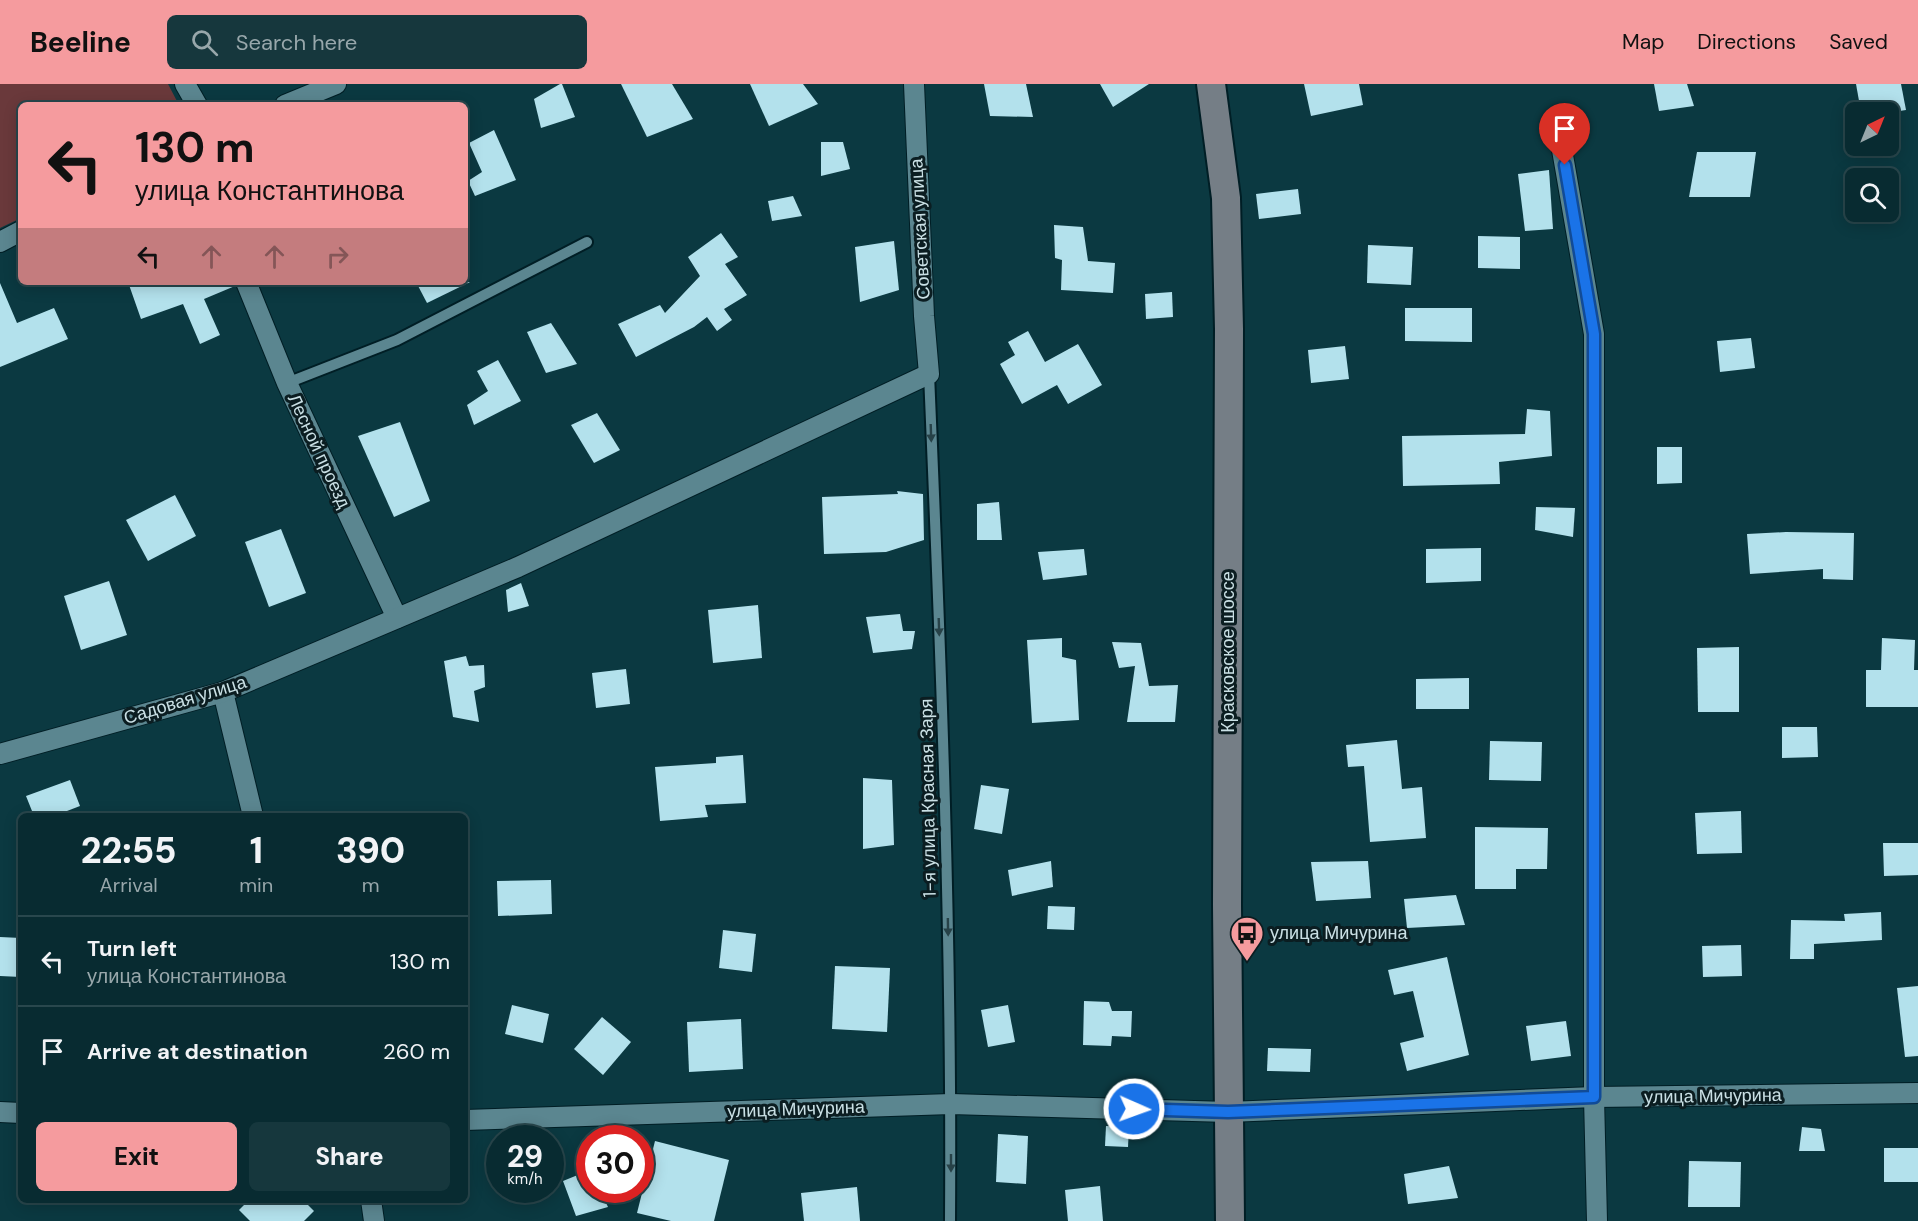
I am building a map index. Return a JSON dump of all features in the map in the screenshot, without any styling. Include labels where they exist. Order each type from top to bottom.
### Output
[{"type":"main road","name":"Красковское шоссе","points":[[1211,84],[1226,198],[1229,329],[1227,882],[1230,1221]]},
{"type":"street","points":[[185,84],[195,102]]},
{"type":"street","points":[[292,102],[336,84]]},
{"type":"street","name":"Советская улица","points":[[914,84],[924,316],[929,374]]},
{"type":"street","points":[[1561,144],[1594,334],[1594,1097],[1597,1221]]},
{"type":"street","points":[[0,242],[18,233]]},
{"type":"street","name":"Лесной проезд","points":[[247,285],[287,383],[397,618]]},
{"type":"street","name":"Садовая улица","points":[[0,754],[223,692],[518,567],[929,374]]},
{"type":"street","points":[[223,692],[252,813]]},
{"type":"street","name":"улица Мичурина","points":[[468,1120],[951,1104],[1228,1112],[1594,1097],[1918,1094]]},
{"type":"street","points":[[0,1112],[18,1113]]},
{"type":"street","points":[[371,1203],[374,1221]]},
{"type":"lane","points":[[287,383],[397,340],[587,242]]},
{"type":"lane","name":"1-я улица Красная Заря","points":[[929,374],[944,746],[951,1104],[950,1221]]},
{"type":"shaded area","points":[[0,84],[168,84],[177,102],[18,102],[18,219],[0,228]]},
{"type":"building","points":[[562,84],[575,117],[541,128],[534,99]]},
{"type":"building","points":[[621,84],[672,84],[693,119],[647,137]]},
{"type":"building","points":[[750,84],[803,84],[818,104],[769,126]]},
{"type":"building","points":[[984,84],[1026,84],[1033,117],[990,116]]},
{"type":"building","points":[[1100,84],[1149,84],[1113,107]]},
{"type":"building","points":[[1304,84],[1359,84],[1363,105],[1311,116]]},
{"type":"building","points":[[1654,84],[1687,84],[1694,106],[1659,111]]},
{"type":"building","points":[[1856,84],[1901,84],[1906,110],[1899,111],[1899,102],[1859,102]]},
{"type":"building","points":[[494,130],[516,180],[475,196],[468,181],[482,172],[469,143]]},
{"type":"building","points":[[821,142],[843,142],[850,169],[821,176]]},
{"type":"building","points":[[1697,152],[1756,152],[1750,197],[1689,197]]},
{"type":"building","points":[[1549,170],[1553,229],[1525,231],[1518,174]]},
{"type":"building","points":[[1298,189],[1301,214],[1259,219],[1256,194]]},
{"type":"building","points":[[793,196],[802,216],[772,221],[768,201]]},
{"type":"building","points":[[1054,225],[1083,227],[1088,261],[1115,263],[1113,293],[1061,290],[1062,260],[1055,258]]},
{"type":"building","points":[[721,233],[738,257],[725,264],[747,295],[724,309],[732,320],[717,331],[707,317],[694,327],[636,357],[618,324],[660,305],[665,313],[700,276],[688,257]]},
{"type":"building","points":[[1478,236],[1520,237],[1520,269],[1478,268]]},
{"type":"building","points":[[894,241],[899,290],[860,302],[855,247]]},
{"type":"building","points":[[1368,245],[1413,247],[1411,285],[1367,283]]},
{"type":"building","points":[[0,283],[17,323],[54,308],[68,339],[0,367]]},
{"type":"building","points":[[129,285],[235,285],[204,299],[220,335],[200,344],[183,304],[141,319]]},
{"type":"building","points":[[418,285],[464,285],[427,303]]},
{"type":"building","points":[[1172,292],[1173,317],[1146,319],[1145,294]]},
{"type":"building","points":[[1405,308],[1472,308],[1472,342],[1405,341]]},
{"type":"building","points":[[551,323],[577,364],[546,373],[527,332]]},
{"type":"building","points":[[1028,331],[1045,362],[1078,344],[1102,385],[1068,404],[1057,385],[1022,404],[1000,364],[1015,355],[1008,342]]},
{"type":"building","points":[[1751,338],[1755,368],[1720,372],[1717,341]]},
{"type":"building","points":[[1345,346],[1349,379],[1311,383],[1308,350]]},
{"type":"building","points":[[498,360],[521,401],[474,425],[467,405],[488,391],[477,371]]},
{"type":"building","points":[[1527,409],[1550,411],[1552,456],[1499,462],[1500,484],[1403,486],[1402,436],[1525,434]]},
{"type":"building","points":[[597,413],[620,450],[594,463],[571,425]]},
{"type":"building","points":[[400,422],[430,501],[394,517],[358,436]]},
{"type":"building","points":[[1657,447],[1682,447],[1682,483],[1657,484]]},
{"type":"building","points":[[897,491],[923,494],[924,540],[886,552],[824,554],[822,497],[898,494]]},
{"type":"building","points":[[175,495],[196,536],[148,561],[126,520]]},
{"type":"building","points":[[999,502],[1002,540],[977,540],[977,504]]},
{"type":"building","points":[[1536,507],[1575,508],[1573,537],[1535,530]]},
{"type":"building","points":[[281,529],[306,593],[269,607],[245,542]]},
{"type":"building","points":[[1854,533],[1853,580],[1823,579],[1823,569],[1750,574],[1747,534]]},
{"type":"building","points":[[1481,548],[1481,581],[1426,583],[1426,549]]},
{"type":"building","points":[[1084,549],[1087,575],[1043,580],[1038,552]]},
{"type":"building","points":[[109,581],[127,635],[81,650],[64,596]]},
{"type":"building","points":[[521,583],[529,606],[508,612],[506,590]]},
{"type":"building","points":[[758,605],[762,658],[713,663],[708,610]]},
{"type":"building","points":[[900,614],[903,631],[915,631],[912,649],[873,653],[866,617]]},
{"type":"building","points":[[1062,638],[1062,657],[1076,660],[1079,720],[1032,723],[1027,640]]},
{"type":"building","points":[[1882,638],[1915,640],[1914,670],[1918,670],[1918,707],[1866,707],[1866,670],[1881,670]]},
{"type":"building","points":[[1112,642],[1141,643],[1149,686],[1178,685],[1175,722],[1127,722],[1135,666],[1119,668]]},
{"type":"building","points":[[1739,647],[1739,712],[1698,712],[1697,648]]},
{"type":"building","points":[[466,656],[469,666],[484,665],[485,687],[474,691],[479,722],[453,717],[444,661]]},
{"type":"building","points":[[626,669],[630,704],[596,708],[592,673]]},
{"type":"building","points":[[1469,678],[1469,709],[1416,709],[1416,679]]},
{"type":"building","points":[[1782,727],[1817,727],[1818,757],[1782,758]]},
{"type":"building","points":[[1397,740],[1402,789],[1422,787],[1426,838],[1370,842],[1364,766],[1348,767],[1346,745]]},
{"type":"building","points":[[1490,741],[1542,742],[1541,781],[1489,780]]},
{"type":"building","points":[[743,755],[746,803],[705,805],[708,817],[660,821],[655,767],[716,763],[716,757]]},
{"type":"building","points":[[863,778],[892,780],[894,845],[863,849]]},
{"type":"building","points":[[70,780],[80,806],[62,813],[33,813],[26,796]]},
{"type":"building","points":[[981,785],[1009,789],[1002,834],[974,829]]},
{"type":"building","points":[[1741,811],[1742,853],[1697,854],[1695,813]]},
{"type":"building","points":[[1475,827],[1548,828],[1547,869],[1516,869],[1516,889],[1475,889]]},
{"type":"building","points":[[1883,843],[1918,843],[1918,875],[1884,876]]},
{"type":"building","points":[[1051,861],[1053,887],[1012,896],[1008,870]]},
{"type":"building","points":[[1368,861],[1371,898],[1316,901],[1311,862]]},
{"type":"building","points":[[551,880],[552,914],[498,916],[497,881]]},
{"type":"building","points":[[1456,895],[1465,925],[1407,928],[1404,899]]},
{"type":"building","points":[[1048,906],[1075,907],[1074,930],[1047,929]]},
{"type":"building","points":[[1881,912],[1882,940],[1814,944],[1814,959],[1790,959],[1791,920],[1845,921],[1844,914]]},
{"type":"building","points":[[723,930],[756,934],[752,972],[719,968]]},
{"type":"building","points":[[0,937],[18,938],[18,977],[0,976]]},
{"type":"building","points":[[1741,945],[1742,976],[1703,977],[1702,946]]},
{"type":"building","points":[[1447,957],[1469,1055],[1407,1071],[1400,1043],[1424,1037],[1413,991],[1394,995],[1388,970]]},
{"type":"building","points":[[835,966],[890,968],[887,1032],[832,1029]]},
{"type":"building","points":[[1918,986],[1918,1056],[1905,1057],[1897,988]]},
{"type":"building","points":[[1084,1001],[1109,1002],[1112,1011],[1132,1011],[1131,1037],[1112,1036],[1111,1046],[1083,1045]]},
{"type":"building","points":[[512,1005],[549,1014],[543,1043],[505,1034]]},
{"type":"building","points":[[1008,1005],[1015,1042],[988,1047],[981,1010]]},
{"type":"building","points":[[602,1017],[631,1042],[603,1075],[574,1049]]},
{"type":"building","points":[[741,1019],[743,1069],[689,1072],[687,1022]]},
{"type":"building","points":[[1566,1021],[1571,1056],[1531,1061],[1526,1026]]},
{"type":"building","points":[[1268,1048],[1311,1049],[1310,1072],[1267,1071]]},
{"type":"building","points":[[1106,1126],[1129,1127],[1128,1147],[1105,1146]]},
{"type":"building","points":[[1802,1127],[1821,1129],[1825,1151],[1799,1151]]},
{"type":"building","points":[[998,1134],[1028,1136],[1026,1184],[996,1182]]},
{"type":"building","points":[[655,1141],[729,1160],[714,1221],[671,1221],[637,1213],[640,1203],[654,1203]]},
{"type":"building","points":[[1884,1148],[1918,1148],[1918,1182],[1884,1182]]},
{"type":"building","points":[[1689,1161],[1741,1162],[1740,1207],[1688,1207]]},
{"type":"building","points":[[1449,1166],[1458,1198],[1408,1204],[1404,1174]]},
{"type":"building","points":[[576,1176],[576,1203],[606,1203],[608,1207],[576,1216],[564,1181]]},
{"type":"building","points":[[1100,1186],[1103,1221],[1068,1221],[1065,1190]]},
{"type":"building","points":[[857,1187],[860,1221],[804,1221],[801,1193]]},
{"type":"building","points":[[246,1203],[306,1203],[314,1211],[304,1221],[250,1221],[239,1210]]},
{"type":"place","name":"улица Мичурина","points":[[1247,962]]},
{"type":"route","points":[[1134,1109],[1228,1112],[1594,1097],[1594,334],[1565,165]]}]
